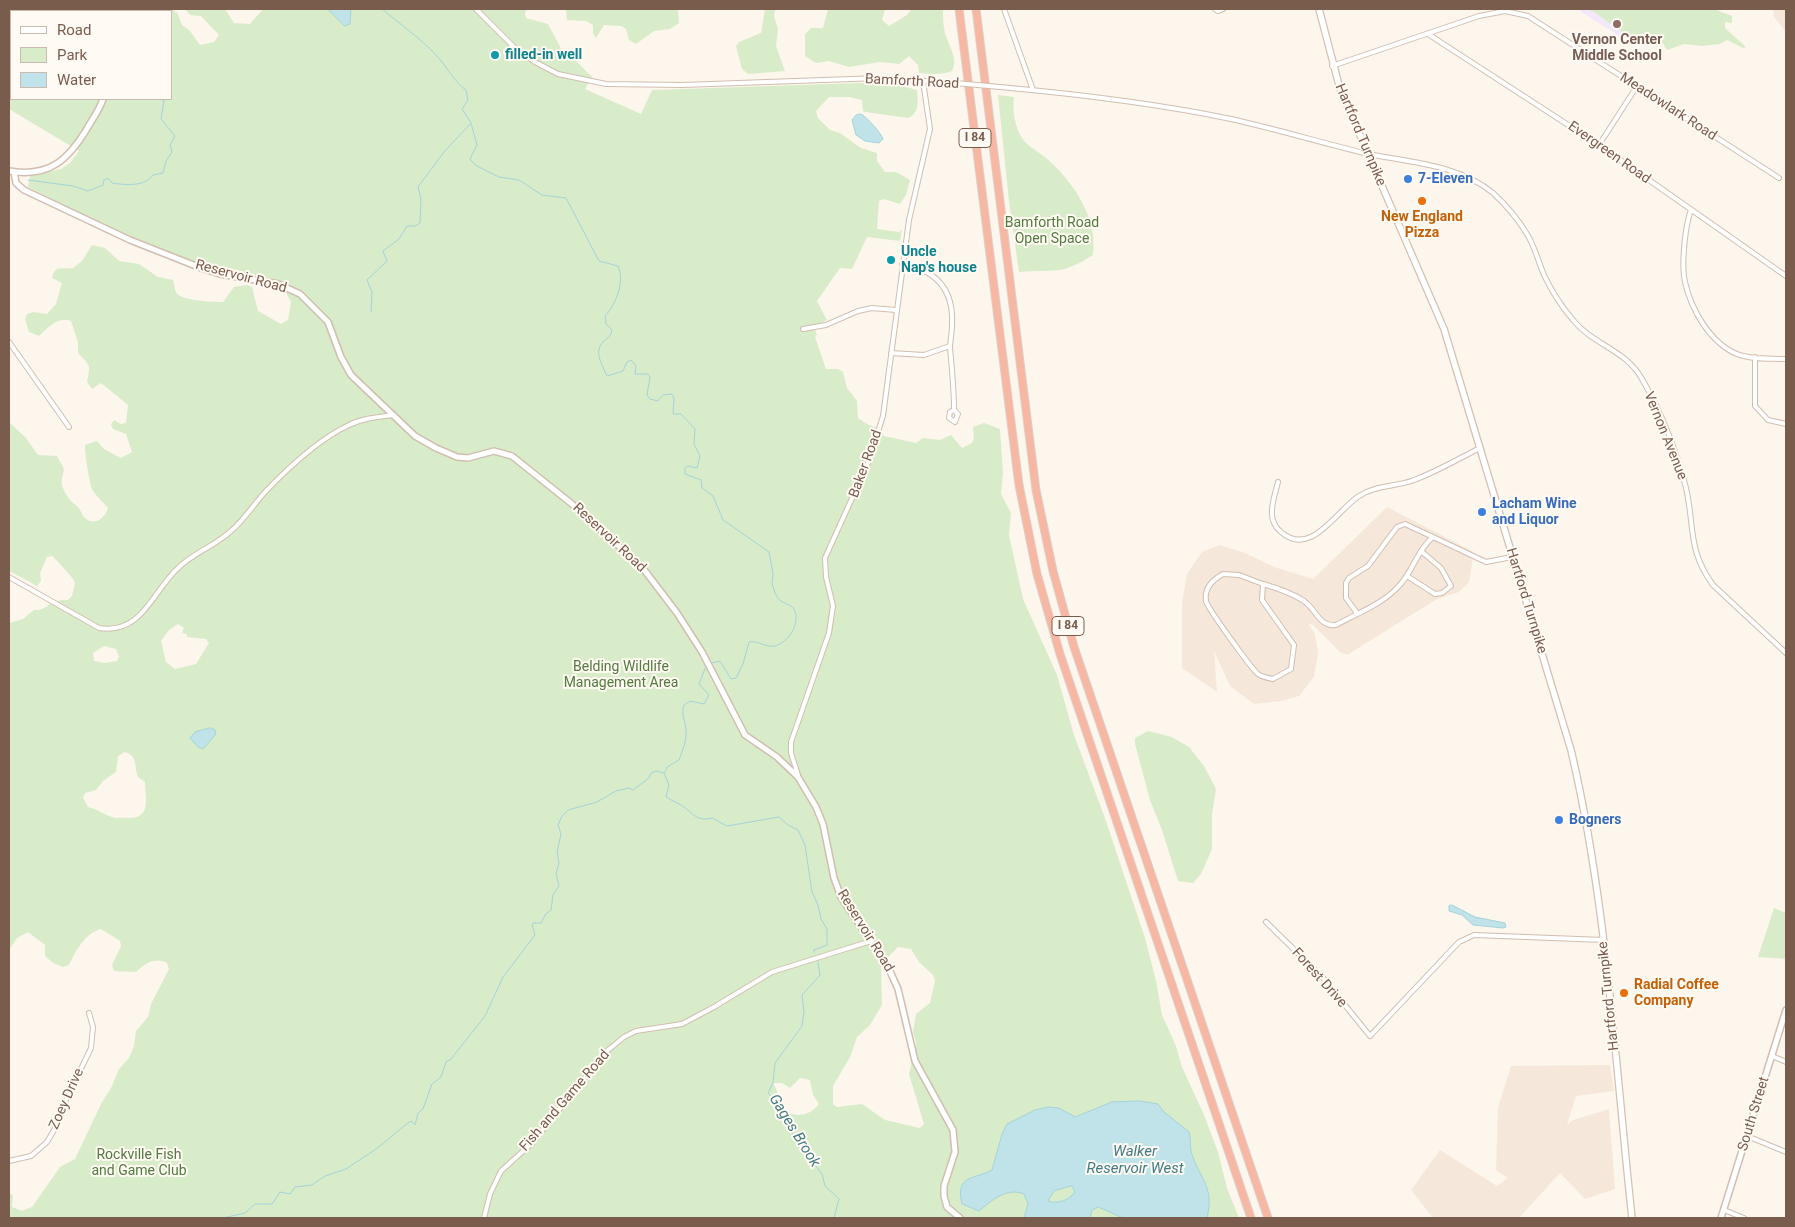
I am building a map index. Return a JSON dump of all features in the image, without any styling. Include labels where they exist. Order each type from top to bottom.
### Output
[{"type":"highway","name":"I 84","points":[[959,9],[1018,474],[1037,574],[1060,654],[1251,1218]]},
{"type":"highway","name":"I 84","points":[[976,9],[1034,473],[1053,571],[1074,648],[1268,1218]]},
{"type":"main road","name":"Hartford Turnpike","points":[[1319,9],[1332,66],[1366,153],[1433,299],[1453,356],[1555,693],[1578,779],[1593,859],[1604,940],[1632,1218]]},
{"type":"street","name":"Bamforth Road","points":[[476,9],[517,50],[535,62],[558,74],[606,84],[682,85],[880,78],[1000,87],[1106,97],[1199,113],[1366,153]]},
{"type":"street","points":[[1004,9],[1033,90]]},
{"type":"street","points":[[1215,9],[1218,11],[1223,9]]},
{"type":"street","points":[[1477,9],[1479,16]]},
{"type":"street","name":"Meadowlark Road","points":[[1332,66],[1479,16],[1505,11],[1528,16],[1779,178]]},
{"type":"street","name":"Evergreen Road","points":[[1428,34],[1599,145],[1786,276]]},
{"type":"street","name":"Baker Road","points":[[798,777],[791,753],[791,742],[830,633],[832,618],[833,606],[826,577],[826,558],[830,545],[847,514],[877,440],[883,416],[909,220],[930,129],[922,81]]},
{"type":"street","points":[[1599,145],[1637,86]]},
{"type":"street","points":[[11,172],[52,167],[65,160],[76,147],[102,100]]},
{"type":"street","name":"Vernon Avenue","points":[[1366,153],[1460,175],[1491,192],[1510,211],[1527,234],[1551,289],[1573,320],[1584,331],[1620,353],[1642,379],[1658,410],[1686,489],[1693,544],[1703,571],[1713,585],[1786,653]]},
{"type":"street","name":"Reservoir Road","points":[[11,172],[16,183],[24,190],[130,240],[214,272],[278,284],[300,294],[328,322],[346,368],[426,443],[457,457],[468,458],[494,451],[512,456],[628,552],[655,582],[688,630],[745,735],[777,757],[798,777],[823,824],[834,878],[841,896],[889,969],[898,989],[915,1061],[953,1130],[955,1152],[944,1186],[944,1196],[948,1208],[960,1218]]},
{"type":"street","points":[[1691,210],[1683,269],[1684,281],[1692,302],[1711,336],[1717,342],[1738,354],[1786,359]]},
{"type":"street","points":[[902,264],[931,273],[941,282],[952,307],[950,346],[954,369],[954,410]]},
{"type":"street","points":[[803,329],[826,325],[858,311],[872,308],[896,310]]},
{"type":"street","points":[[9,342],[69,427]]},
{"type":"street","points":[[891,353],[924,355],[950,346]]},
{"type":"street","points":[[1755,357],[1755,406],[1768,420],[1786,424]]},
{"type":"street","points":[[9,576],[99,628],[113,629],[130,624],[142,615],[176,569],[229,533],[277,480],[320,444],[349,425],[366,419],[394,415]]},
{"type":"street","points":[[1278,482],[1271,514],[1274,524],[1292,539],[1304,541],[1316,535],[1359,496],[1378,488],[1416,479],[1480,448]]},
{"type":"street","points":[[1357,613],[1346,598],[1346,583],[1349,578],[1368,566],[1397,527],[1405,524],[1486,562],[1512,556]]},
{"type":"street","points":[[1264,584],[1262,600],[1294,645],[1291,669],[1273,679],[1259,675],[1206,603],[1207,590],[1212,580],[1223,574],[1239,575],[1264,584],[1305,601],[1320,620],[1331,626],[1336,625],[1396,590],[1407,576],[1421,551],[1433,537]]},
{"type":"street","points":[[1407,576],[1435,594],[1442,593],[1451,586],[1441,568],[1421,551]]},
{"type":"street","name":"Forest Drive","points":[[1266,922],[1323,978],[1370,1036],[1459,942],[1474,935],[1604,940]]},
{"type":"street","name":"Fish and Game Road","points":[[484,1218],[490,1194],[501,1171],[531,1144],[607,1051],[624,1037],[636,1031],[682,1024],[714,1008],[772,972],[871,941]]},
{"type":"street","name":"South Street","points":[[1721,1218],[1786,1010]]},
{"type":"street","name":"Zoey Drive","points":[[9,1161],[31,1156],[47,1142],[57,1125],[67,1097],[90,1048],[92,1027],[89,1013]]},
{"type":"street","points":[[1772,1056],[1786,1062]]},
{"type":"street","points":[[1747,1136],[1786,1152]]},
{"type":"street","points":[[1724,1210],[1744,1218]]},
{"type":"shaded area","name":"Vernon Center Middle School","points":[[1577,9],[1641,9],[1625,40]]},
{"type":"shaded area","points":[[1773,9],[1786,9],[1786,32],[1774,17]]},
{"type":"shaded area","points":[[1387,507],[1474,552],[1469,582],[1459,592],[1437,599],[1347,655],[1340,652],[1313,625],[1308,623],[1315,634],[1318,654],[1314,677],[1299,696],[1282,701],[1254,704],[1230,686],[1214,651],[1217,692],[1182,668],[1182,602],[1187,574],[1202,552],[1219,545],[1245,553],[1274,567],[1313,579]]},
{"type":"shaded area","points":[[1610,1065],[1614,1091],[1576,1096],[1567,1125],[1573,1120],[1609,1109],[1615,1189],[1585,1199],[1560,1173],[1519,1218],[1433,1218],[1411,1190],[1440,1150],[1497,1186],[1508,1178],[1496,1170],[1498,1108],[1511,1066]]},
{"type":"green space","name":"Belding Wildlife Management Area","points":[[9,9],[174,9],[182,25],[190,31],[200,45],[214,42],[219,35],[201,16],[190,15],[185,9],[225,9],[234,23],[250,24],[263,9],[527,9],[525,13],[526,18],[548,24],[564,54],[576,61],[592,77],[585,89],[641,114],[652,90],[859,83],[898,85],[917,90],[918,102],[916,110],[908,118],[863,111],[862,100],[849,97],[829,97],[816,111],[818,118],[830,130],[840,133],[861,148],[877,153],[877,161],[885,172],[896,172],[910,180],[906,195],[900,204],[884,199],[879,201],[877,229],[899,232],[902,229],[900,241],[867,237],[852,269],[840,268],[817,301],[827,320],[814,327],[817,335],[815,337],[826,369],[838,369],[843,372],[847,388],[857,401],[858,418],[880,429],[884,436],[916,443],[923,438],[940,440],[951,435],[962,448],[972,443],[974,438],[973,427],[984,423],[1000,429],[1003,472],[1001,494],[1011,513],[1009,535],[1023,599],[1057,675],[1074,735],[1106,821],[1145,938],[1162,1015],[1176,1046],[1182,1067],[1204,1115],[1218,1152],[1227,1188],[1239,1218],[9,1218],[9,1193],[13,1195],[12,1207],[22,1211],[32,1207],[60,1167],[75,1159],[119,1069],[129,1058],[134,1046],[136,1031],[148,1017],[151,1004],[169,969],[167,963],[154,961],[136,972],[114,971],[112,965],[121,946],[120,941],[101,929],[86,938],[69,965],[63,967],[53,963],[45,956],[45,945],[28,932],[17,938],[9,950],[9,623],[23,619],[34,610],[42,609],[56,601],[68,600],[72,596],[75,582],[52,556],[47,557],[40,573],[41,581],[37,586],[9,571],[9,422],[26,438],[38,455],[57,456],[64,469],[62,483],[66,494],[79,508],[84,517],[91,521],[101,518],[108,508],[92,489],[85,445],[97,441],[104,449],[121,458],[132,452],[126,434],[113,429],[111,424],[114,420],[121,424],[126,423],[128,405],[101,383],[92,389],[87,382],[88,365],[78,353],[78,342],[71,321],[58,321],[39,336],[29,332],[25,319],[27,314],[34,312],[47,314],[56,304],[62,283],[52,278],[53,274],[60,268],[73,268],[82,261],[92,245],[105,248],[119,261],[139,264],[158,277],[173,280],[176,292],[183,297],[223,302],[234,287],[247,285],[252,287],[258,311],[281,324],[288,320],[291,302],[279,281],[203,265],[116,231],[28,187],[30,176],[61,169],[70,163],[79,151],[9,109]],"holes":[[[178,624],[184,628],[182,633],[187,634],[187,637],[206,639],[209,643],[196,664],[175,669],[166,662],[161,641],[169,630]],[[104,646],[116,649],[119,657],[117,661],[104,663],[94,661],[93,653]],[[125,752],[132,756],[138,777],[145,782],[146,806],[141,815],[118,818],[88,807],[83,798],[85,793],[96,790],[103,781],[116,772],[118,756]],[[898,947],[911,949],[919,962],[933,975],[935,981],[930,1003],[916,1014],[913,1032],[916,1043],[909,1074],[924,1124],[920,1128],[885,1120],[862,1104],[837,1107],[833,1104],[833,1086],[850,1057],[857,1037],[870,1025],[882,1005],[881,964]],[[800,1078],[810,1080],[813,1095],[819,1104],[815,1109],[804,1114],[799,1115],[789,1112],[784,1108],[773,1083],[782,1083],[790,1088]]]},
{"type":"green space","points":[[566,9],[678,9],[679,23],[670,29],[654,31],[636,44],[629,40],[626,29],[621,26],[604,25],[596,38],[593,34],[593,25],[586,21],[567,20]]},
{"type":"green space","points":[[765,9],[775,9],[774,16],[778,29],[776,46],[785,71],[748,74],[742,69],[736,46],[739,42],[761,33]]},
{"type":"green space","points":[[828,9],[885,9],[882,20],[889,26],[907,15],[912,9],[943,9],[945,33],[954,57],[952,71],[940,74],[919,73],[918,65],[909,56],[899,64],[880,62],[849,67],[829,61],[816,63],[805,56],[805,34],[811,28],[823,28]]},
{"type":"green space","points":[[1586,9],[1714,9],[1732,16],[1732,23],[1725,22],[1725,28],[1746,47],[1743,48],[1727,40],[1720,44],[1702,46],[1684,44],[1667,50],[1662,42],[1650,35],[1626,35],[1594,12]]},
{"type":"green space","name":"Bamforth Road Open Space","points":[[998,95],[1014,97],[1015,118],[1022,138],[1056,167],[1082,201],[1092,227],[1094,241],[1093,255],[1082,262],[1065,269],[1019,272],[1009,201]]},
{"type":"green space","points":[[1148,731],[1172,737],[1189,747],[1204,766],[1216,789],[1212,814],[1212,849],[1201,874],[1193,883],[1178,881],[1162,830],[1150,800],[1135,744],[1135,738]]},
{"type":"green space","points":[[1774,908],[1786,913],[1786,959],[1758,957]]},
{"type":"water","points":[[328,9],[351,9],[350,24],[345,26]]},
{"type":"water","points":[[861,114],[870,121],[882,137],[883,139],[879,143],[865,141],[856,135],[852,120],[856,115]]},
{"type":"water","points":[[211,728],[215,730],[216,734],[203,749],[198,747],[190,738],[195,732]]},
{"type":"water","points":[[1452,905],[1475,917],[1505,923],[1506,927],[1473,925],[1462,915],[1449,911],[1449,906]]},
{"type":"water","name":"Walker Reservoir West","points":[[1140,1101],[1158,1104],[1163,1111],[1189,1132],[1194,1161],[1208,1190],[1209,1207],[1207,1218],[1123,1218],[1098,1207],[1092,1210],[1090,1218],[1024,1218],[1028,1204],[1024,1194],[1018,1192],[1006,1193],[979,1211],[962,1204],[961,1187],[964,1183],[992,1170],[1002,1134],[1007,1124],[1035,1110],[1048,1107],[1059,1108],[1075,1117],[1112,1102]],"holes":[[[1072,1186],[1075,1192],[1063,1201],[1048,1201],[1054,1191]]]},
{"type":"waterway","points":[[382,9],[430,49],[466,90],[468,100],[462,109],[471,123],[477,145],[470,159],[475,165],[499,177],[519,180],[542,195],[566,198],[599,261],[618,266],[620,286],[613,306],[605,316],[606,324],[612,332],[600,346],[599,350],[600,359],[607,376],[623,371],[627,362],[631,360],[636,366],[635,374],[648,374],[650,377],[647,395],[650,399],[658,401],[663,395],[672,394],[674,398],[673,414],[681,414],[695,429],[694,444],[700,456],[697,468],[688,466],[685,468],[685,474],[701,480],[702,488],[713,496],[723,520],[769,552],[773,574],[772,584],[775,594],[780,600],[794,609],[796,614],[795,626],[789,636],[775,646],[749,642],[743,664],[736,678],[731,679],[720,661],[711,663]]},
{"type":"waterway","points":[[28,180],[73,186],[88,191],[103,185],[104,180],[108,178],[112,183],[134,184],[145,182],[153,175],[163,173],[166,161],[172,152],[170,145],[175,136],[161,119],[164,101],[162,100]]},
{"type":"waterway","points":[[371,312],[372,292],[367,280],[387,261],[383,251],[399,239],[407,226],[415,226],[420,223],[421,199],[418,187],[444,152],[470,124]]},
{"type":"waterway","points":[[665,772],[667,767],[679,760],[684,744],[686,733],[683,714],[684,705],[690,701],[704,704],[709,695],[699,684],[706,666]]},
{"type":"waterway","points":[[223,1218],[245,1213],[255,1204],[272,1204],[280,1192],[290,1194],[295,1187],[312,1185],[325,1176],[346,1169],[376,1149],[411,1121],[415,1125],[418,1113],[423,1109],[432,1084],[441,1077],[446,1062],[451,1059],[485,1016],[503,977],[535,935],[533,923],[541,923],[545,915],[551,910],[553,895],[559,886],[556,874],[559,863],[557,852],[561,834],[558,825],[562,816],[568,810],[597,802],[616,791],[629,788],[633,790],[649,778],[651,773],[656,771],[664,773]]},
{"type":"waterway","name":"Gages Brook","points":[[664,773],[669,785],[666,797],[699,818],[712,818],[727,826],[779,817],[788,825],[798,830],[805,845],[812,892],[818,905],[821,919],[827,929],[827,945],[814,950],[814,952]]},
{"type":"waterway","name":"Gages Brook","points":[[818,962],[820,975],[802,995],[804,1012],[802,1026],[775,1063],[773,1083],[768,1093],[775,1100],[778,1110],[801,1147],[822,1174],[825,1186],[839,1199],[834,1218]]},
{"type":"place","name":"Vernon Center Middle School","points":[[1617,24]]},
{"type":"place","name":"filled-in well","points":[[495,55]]},
{"type":"place","name":"7-Eleven","points":[[1408,179]]},
{"type":"place","name":"New England Pizza","points":[[1422,201]]},
{"type":"place","name":"Uncle Nap's house","points":[[891,260]]},
{"type":"place","name":"Lacham Wine and Liquor","points":[[1482,512]]},
{"type":"place","name":"Bogners","points":[[1559,820]]},
{"type":"place","name":"Radial Coffee Company","points":[[1624,993]]},
{"type":"park label","name":"Rockville Fish and Game Club","points":[[139,1164]]}]
